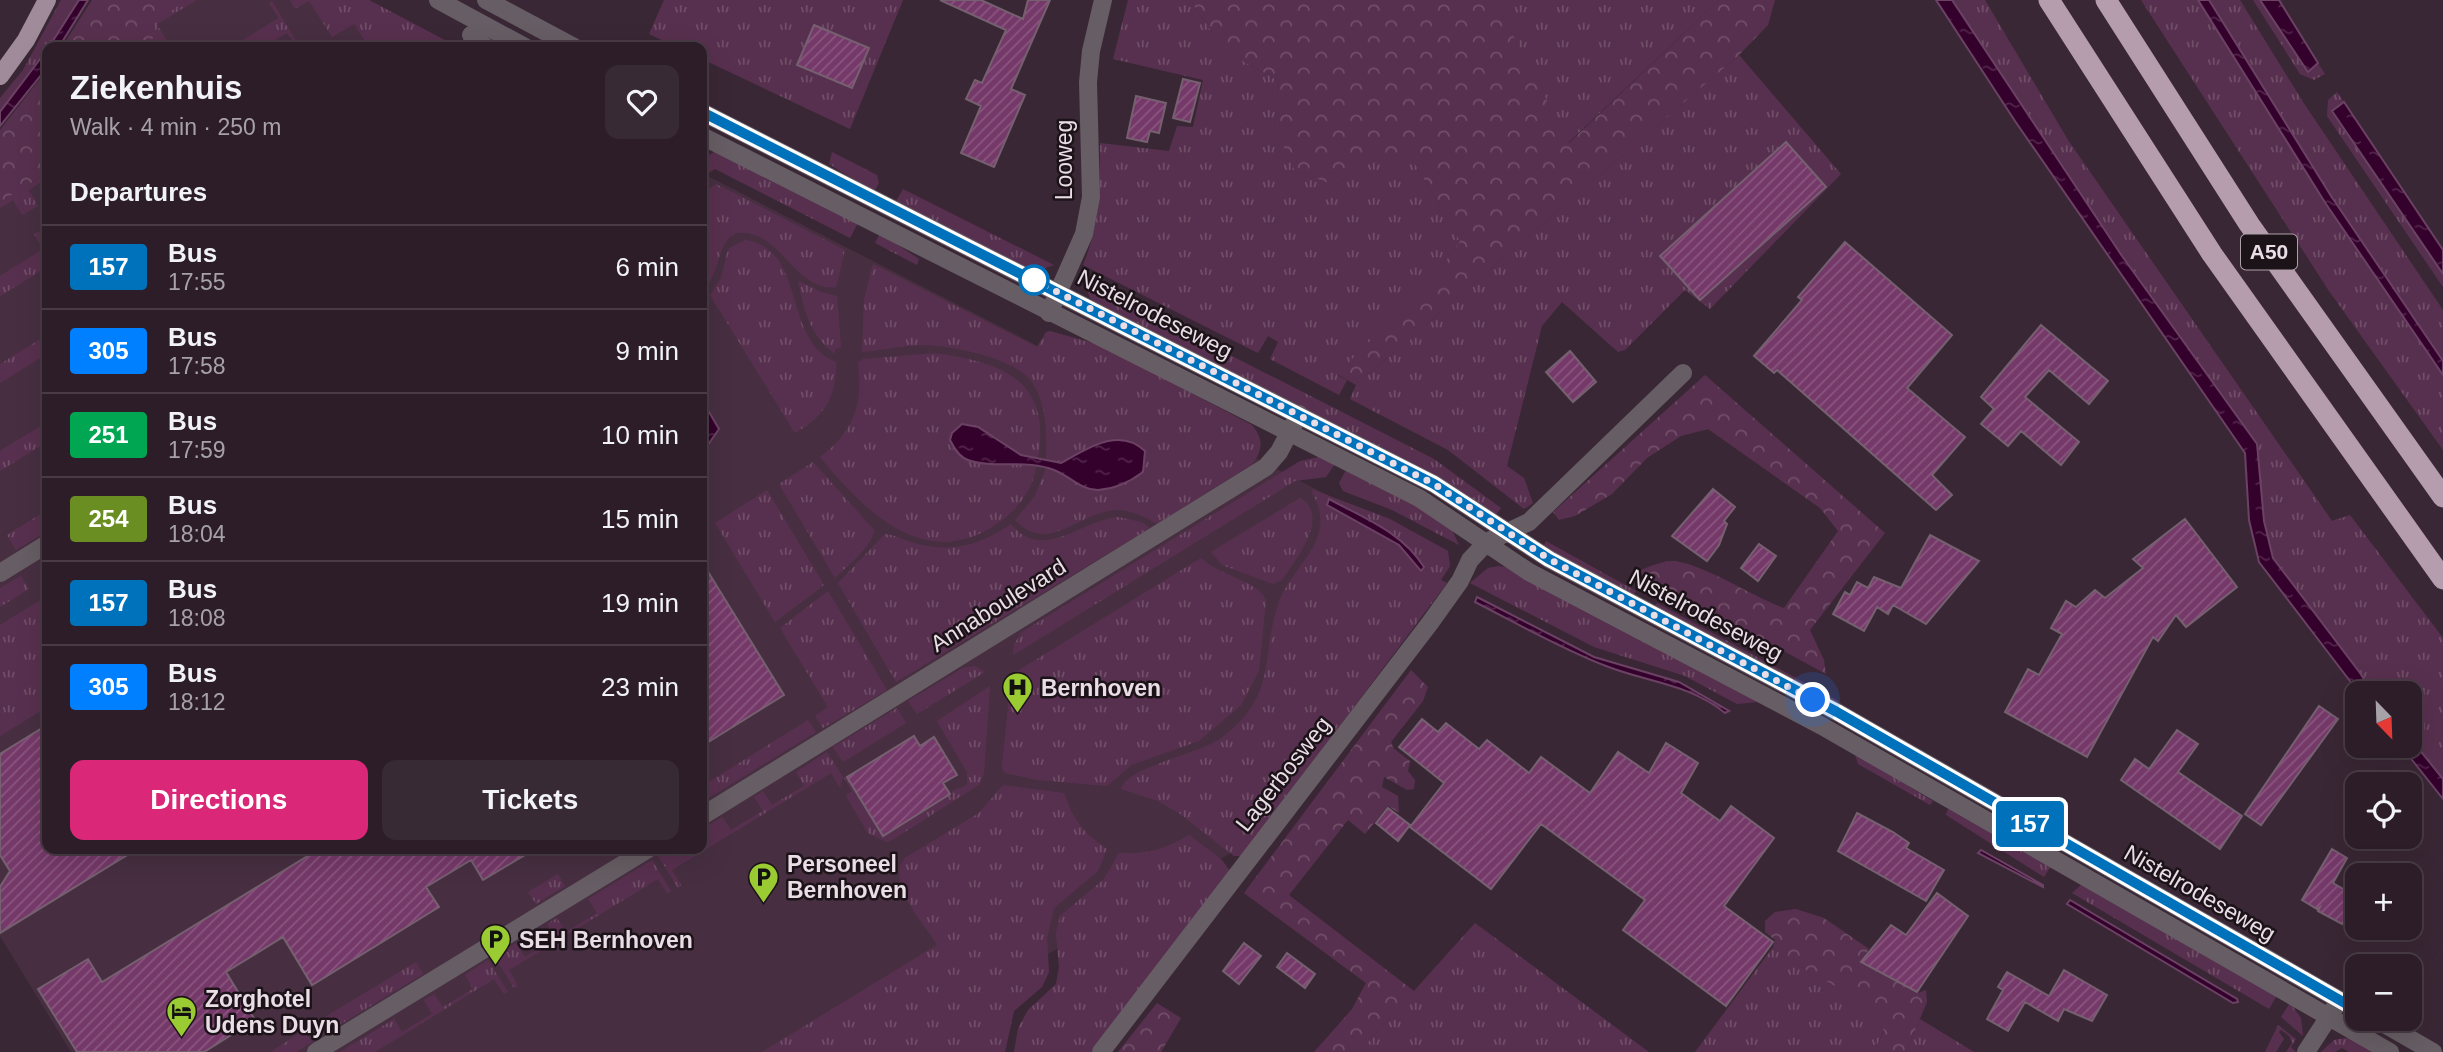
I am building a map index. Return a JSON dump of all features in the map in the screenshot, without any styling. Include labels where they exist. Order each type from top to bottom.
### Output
[{"type":"highway","name":"A50","points":[[2049,0],[2212,254],[2443,579]]},
{"type":"highway","name":"A50","points":[[2106,0],[2249,224],[2443,497]]},
{"type":"main road","points":[[0,76],[26,40],[47,0]]},
{"type":"street","points":[[438,0],[516,42]]},
{"type":"street","points":[[486,0],[565,42]]},
{"type":"street","name":"Looweg","points":[[1049,313],[1084,234],[1091,197],[1088,82],[1103,0]]},
{"type":"street","points":[[471,35],[480,42]]},
{"type":"street","name":"Nistelrodeseweg","points":[[707,116],[1434,484],[1549,559],[1837,712],[2345,1004]]},
{"type":"street","name":"Nistelrodeseweg","points":[[707,139],[1419,498],[1529,572],[1822,726],[2390,1052]]},
{"type":"street","points":[[1506,532],[1529,522],[1683,373]]},
{"type":"street","name":"Annaboulevard","points":[[707,813],[1266,467],[1290,435],[1299,414]]},
{"type":"street","name":"Lagerbosweg","points":[[1101,1052],[1430,623],[1460,581],[1470,560],[1487,542],[1506,532]]},
{"type":"street","points":[[0,573],[42,547]]},
{"type":"street","points":[[316,1052],[640,854]]},
{"type":"street","points":[[2306,1052],[2339,1001]]},
{"type":"street","points":[[2397,1031],[2433,1052]]},
{"type":"shaded area","points":[[179,0],[365,0],[446,42],[124,42]]},
{"type":"shaded area","name":"Bernhoven","points":[[42,123],[42,854],[707,854],[707,176],[1436,551],[1233,852],[870,1052],[71,1052],[0,936],[0,171]]},
{"type":"green space","points":[[61,0],[79,0],[52,42],[42,42],[42,58],[0,112],[0,98],[23,70]]},
{"type":"green space","points":[[92,0],[186,0],[154,23],[156,34],[150,42],[65,42]]},
{"type":"green space","points":[[186,0],[197,0],[157,24],[166,40],[163,42],[150,42],[153,23]]},
{"type":"green space","points":[[290,0],[369,0],[449,42],[366,42],[354,24],[332,37],[309,1],[295,9]]},
{"type":"green space","points":[[664,0],[903,0],[850,129],[707,61],[707,42],[666,42],[649,34]]},
{"type":"green space","points":[[1128,0],[1190,0],[1225,51],[1279,81],[1274,126],[1335,185],[1384,152],[1411,157],[1460,241],[1435,276],[1337,375],[1347,380],[1339,395],[1270,359],[1278,342],[1268,336],[1258,353],[1083,265],[1096,220],[1100,143],[1169,151],[1177,126],[1193,127],[1203,80],[1113,59]]},
{"type":"green space","points":[[1190,0],[1495,0],[1569,143],[1719,0],[1775,0],[1768,25],[1739,55],[1356,385],[1337,374],[1435,276],[1460,241],[1411,157],[1384,153],[1335,185],[1295,171],[1274,126],[1279,81],[1225,51]]},
{"type":"green space","points":[[1495,0],[1719,0],[1568,143]]},
{"type":"green space","points":[[1952,0],[1985,0],[2068,140],[2332,521],[2350,515],[2443,638],[2443,779],[2422,753],[2422,681],[2365,681],[2273,558],[2264,521],[2257,444],[2122,256]]},
{"type":"green space","points":[[2141,0],[2198,0],[2326,204],[2443,375],[2443,450],[2329,291]]},
{"type":"green space","points":[[2209,0],[2240,0],[2303,102],[2443,310],[2443,361],[2331,196]]},
{"type":"green space","points":[[2253,0],[2260,0],[2308,71],[2318,63],[2325,74],[2314,80],[2300,74]]},
{"type":"green space","points":[[272,1],[297,42],[293,42],[287,33],[272,42],[239,42],[279,18],[269,3]]},
{"type":"green space","points":[[1739,55],[1841,174],[1710,309],[1685,290],[1625,350],[1618,352],[1562,302],[1542,326],[1507,466],[1524,478],[1533,503],[1524,509],[1448,450],[1350,399],[1356,385]]},
{"type":"green space","points":[[42,76],[42,176],[0,202],[0,130]]},
{"type":"green space","points":[[2337,92],[2344,102],[2332,112],[2443,274],[2443,287],[2327,116],[2328,100]]},
{"type":"green space","points":[[716,151],[858,223],[850,238],[715,169],[707,174],[707,156]]},
{"type":"green space","points":[[832,152],[877,175],[879,183],[874,192],[829,164]]},
{"type":"green space","points":[[42,176],[42,181],[29,190],[38,206],[22,215],[13,200],[0,208],[0,202]]},
{"type":"green space","points":[[716,184],[845,250],[836,287],[824,287],[813,282],[765,240],[742,233],[732,235],[726,242],[707,285],[707,190]]},
{"type":"green space","points":[[903,189],[1054,265],[1043,269],[1020,267],[895,203]]},
{"type":"green space","points":[[39,231],[42,247],[34,234]]},
{"type":"green space","points":[[880,233],[919,259],[917,265],[875,243]]},
{"type":"green space","points":[[745,240],[765,247],[778,260],[787,277],[807,335],[819,351],[836,362],[834,385],[827,404],[814,420],[795,433],[710,295],[721,278],[728,249]]},
{"type":"green space","points":[[42,250],[42,270],[0,296],[0,276]]},
{"type":"green space","points":[[873,264],[1037,347],[1046,332],[1050,331],[1100,345],[1252,425],[1260,440],[1258,455],[1251,465],[1157,524],[1137,514],[1116,510],[1103,512],[1052,533],[1027,530],[1015,520],[1035,496],[1046,468],[1117,486],[1143,472],[1046,460],[1045,420],[1037,391],[1024,374],[999,360],[967,351],[926,345],[862,352],[864,300]]},
{"type":"green space","points":[[1083,280],[1434,459],[1501,508],[1496,515],[1099,306],[1090,298]]},
{"type":"green space","points":[[798,281],[837,296],[841,347],[835,349],[835,354],[819,339],[814,330]]},
{"type":"green space","points":[[42,338],[42,357],[0,383],[0,364]]},
{"type":"green space","points":[[934,353],[980,362],[1000,369],[1016,379],[1029,392],[1037,410],[1040,431],[1038,458],[1021,455],[995,436],[950,440],[957,450],[976,460],[1036,467],[1028,491],[1018,506],[1005,518],[971,537],[946,542],[921,539],[876,515],[820,457],[841,438],[854,416],[859,392],[858,363],[863,359]]},
{"type":"green space","points":[[1705,375],[1885,533],[1810,630],[1824,660],[1826,674],[1637,572],[1664,562],[1685,563],[1784,608],[1838,531],[1820,508],[1708,429],[1681,436],[1647,458],[1612,494],[1575,516],[1559,520],[1553,512]]},
{"type":"green space","points":[[42,425],[42,445],[0,471],[0,451]]},
{"type":"green space","points":[[1319,457],[1335,464],[1326,477],[1295,481],[1013,655],[1014,644],[1022,632],[1300,461]]},
{"type":"green space","points":[[813,462],[874,530],[864,550],[835,578],[779,484]]},
{"type":"green space","points":[[1346,470],[1439,517],[1451,528],[1459,545],[1392,510],[1343,491],[1339,483]]},
{"type":"green space","points":[[767,490],[824,585],[775,622],[715,523]]},
{"type":"green space","points":[[1311,491],[1390,519],[1448,551],[1450,566],[1441,580],[1447,583],[1242,856],[1234,856],[1179,813],[1158,801],[1121,789],[1126,781],[1137,774],[1223,737],[1252,706],[1264,676],[1278,605],[1317,538],[1319,508]]},
{"type":"green space","points":[[1300,498],[1309,506],[1312,527],[1308,539],[1282,580],[1273,584],[1222,565],[1211,552]]},
{"type":"green space","points":[[42,513],[42,534],[16,550],[7,535]]},
{"type":"green space","points":[[1118,517],[1141,522],[1150,528],[896,682],[838,583],[885,534],[917,544],[943,548],[977,542],[1011,524],[1023,535],[1036,540],[1049,540]]},
{"type":"green space","points":[[1546,541],[1636,591],[1631,598],[1543,547]]},
{"type":"green space","points":[[1201,558],[1255,588],[1266,600],[1259,671],[1241,705],[1199,741],[1131,765],[1107,786],[1038,780],[1005,773],[1002,768],[1011,675]]},
{"type":"green space","points":[[1488,568],[1511,568],[1758,702],[1737,704],[1685,676],[1594,647],[1470,583]]},
{"type":"green space","points":[[21,576],[29,589],[0,607],[0,588]]},
{"type":"green space","points":[[828,591],[887,690],[823,728],[815,716],[828,707],[780,628]]},
{"type":"green space","points":[[42,599],[42,710],[0,736],[0,625]]},
{"type":"green space","points":[[1657,603],[1839,701],[1837,704],[1654,608]]},
{"type":"green space","points":[[975,666],[985,672],[917,714],[908,701],[963,668]]},
{"type":"green space","points":[[1411,670],[1428,687],[1423,701],[1391,742],[1394,749],[1410,761],[1408,771],[1415,780],[1414,789],[1407,790],[1384,777],[1382,787],[1398,796],[1399,813],[1388,806],[1365,834],[1348,820],[1289,895],[1414,991],[1359,1052],[1314,1052],[1352,1009],[1366,983],[1244,893]]},
{"type":"green space","points":[[990,686],[984,773],[980,784],[894,839],[886,842],[868,833],[846,796],[852,791],[844,778],[850,774],[883,829],[947,790],[952,797],[952,791],[967,785],[967,772],[937,721]]},
{"type":"green space","points":[[897,708],[906,723],[843,762],[833,747]]},
{"type":"green space","points":[[808,720],[816,732],[707,799],[707,783]]},
{"type":"green space","points":[[827,752],[843,777],[840,788],[831,773],[707,849],[707,826],[722,817],[731,830],[763,811],[754,797],[763,791],[772,805],[804,786],[796,772]]},
{"type":"green space","points":[[1855,754],[1933,801],[1930,805],[1858,764]]},
{"type":"green space","points":[[1003,785],[1064,793],[1080,825],[1107,849],[1098,871],[1054,908],[1047,938],[1049,972],[1042,987],[1014,1011],[1005,1052],[762,1052],[937,945],[903,891],[900,868],[905,858],[979,813]]},
{"type":"green space","points":[[1948,809],[2050,867],[2044,877],[1946,815]]},
{"type":"green space","points":[[1189,835],[1222,860],[1230,871],[1092,1052],[1014,1052],[1018,1028],[1028,1010],[1056,984],[1059,967],[1056,933],[1060,916],[1104,879],[1119,853],[1156,850]]},
{"type":"green space","points":[[698,854],[672,870],[681,885],[678,888],[658,856]]},
{"type":"green space","points":[[652,860],[671,891],[668,894],[658,879],[509,970],[518,986],[514,988],[494,956],[516,943],[525,957],[556,938],[547,924],[557,918],[566,932],[597,913],[588,899]]},
{"type":"green space","points":[[558,874],[565,886],[536,904],[528,892]]},
{"type":"green space","points":[[2081,885],[2277,995],[2269,1009],[2072,893]]},
{"type":"green space","points":[[1796,909],[1824,918],[1869,949],[1861,963],[1918,993],[1926,990],[1927,1002],[1906,1052],[1874,1052],[1884,1031],[1878,1018],[1852,996],[1800,967],[1773,947],[1775,940],[1765,932],[1765,921],[1775,912]]},
{"type":"green space","points":[[1475,923],[1649,1052],[1359,1052]]},
{"type":"green space","points":[[1773,947],[1785,957],[1851,995],[1877,1017],[1884,1030],[1874,1052],[1695,1052]]},
{"type":"green space","points":[[488,960],[508,992],[504,994],[494,979],[375,1052],[340,1052],[394,1019],[402,1032],[432,1014],[424,1000],[434,994],[443,1007],[473,989],[465,975]]},
{"type":"green space","points":[[416,962],[423,974],[318,1038],[310,1026]]},
{"type":"green space","points":[[1157,1003],[1181,1018],[1161,1052],[1118,1052]]},
{"type":"green space","points":[[2290,1003],[2301,1018],[2303,1036],[2281,1017]]},
{"type":"green space","points":[[1920,1019],[1974,1052],[1906,1052]]},
{"type":"green space","points":[[2278,1025],[2296,1039],[2291,1047],[2296,1052],[2286,1052],[2292,1043],[2289,1036],[2281,1030],[2279,1032],[2284,1039],[2276,1052],[2265,1052]]},
{"type":"green space","points":[[304,1030],[312,1042],[296,1052],[271,1052]]},
{"type":"green space","points":[[2352,1038],[2376,1052],[2349,1052],[2342,1048],[2335,1052],[2321,1052],[2334,1040]]},
{"type":"water","points":[[79,0],[88,0],[62,42],[52,42]]},
{"type":"water","points":[[1936,0],[1952,0],[2122,256],[2257,444],[2264,521],[2273,558],[2365,681],[2350,681],[2259,562],[2249,520],[2245,453],[2015,121]]},
{"type":"water","points":[[2198,0],[2209,0],[2331,196],[2443,361],[2443,375],[2326,204]]},
{"type":"water","points":[[2260,0],[2279,0],[2318,63],[2308,72]]},
{"type":"water","points":[[42,57],[42,74],[0,126],[0,112]]},
{"type":"water","points":[[2344,102],[2443,250],[2443,274],[2332,111]]},
{"type":"water","points":[[707,409],[719,429],[707,446]]},
{"type":"water","points":[[962,424],[978,427],[1021,455],[1061,463],[1103,442],[1125,440],[1145,451],[1143,472],[1122,484],[1098,490],[1086,488],[1044,467],[977,463],[962,457],[950,440],[952,433]]},
{"type":"water","points":[[1329,499],[1394,535],[1424,567],[1421,571],[1399,545],[1327,505]]},
{"type":"water","points":[[1477,597],[1594,657],[1679,682],[1729,711],[1725,713],[1683,690],[1606,666],[1572,651],[1475,602]]},
{"type":"water","points":[[2422,753],[2443,779],[2443,799],[2422,772],[2411,758],[2422,758]]},
{"type":"water","points":[[1981,850],[2043,885],[2043,887],[1978,853]]},
{"type":"water","points":[[2070,900],[2238,1002],[2233,1003],[2067,904]]},
{"type":"building","points":[[940,0],[981,0],[1023,19],[1028,0],[1050,0],[1011,89],[1025,95],[994,167],[961,153],[981,106],[966,99],[975,80],[982,83],[1006,30]]},
{"type":"building","points":[[814,25],[869,48],[852,88],[797,65]]},
{"type":"building","points":[[1183,79],[1200,83],[1190,122],[1173,118]]},
{"type":"building","points":[[1136,96],[1166,103],[1159,133],[1150,131],[1147,142],[1127,138]]},
{"type":"building","points":[[1786,142],[1826,187],[1700,300],[1660,256]]},
{"type":"building","points":[[1845,242],[1952,335],[1907,388],[1965,437],[1932,475],[1952,495],[1936,510],[1777,370],[1774,373],[1754,356],[1802,300],[1798,297]]},
{"type":"building","points":[[2041,325],[2108,381],[2089,404],[2049,370],[2025,397],[2079,442],[2061,465],[2021,431],[2008,446],[1981,424],[1994,409],[1981,397]]},
{"type":"building","points":[[1570,351],[1596,382],[1573,402],[1546,372]]},
{"type":"building","points":[[1713,489],[1735,507],[1724,521],[1727,524],[1719,545],[1707,561],[1672,536]]},
{"type":"building","points":[[2185,519],[2237,587],[2186,627],[2176,615],[2158,641],[2153,637],[2087,757],[2005,712],[2028,669],[2039,675],[2062,634],[2051,628],[2066,601],[2076,607],[2095,590],[2105,598],[2143,568],[2133,559]]},
{"type":"building","points":[[1930,535],[1979,561],[1926,624],[1893,605],[1888,614],[1877,607],[1864,631],[1833,614],[1845,592],[1850,595],[1857,582],[1868,588],[1874,577],[1901,588]]},
{"type":"building","points":[[1759,544],[1776,556],[1758,581],[1741,568]]},
{"type":"building","points":[[707,570],[784,695],[707,743]]},
{"type":"building","points":[[2319,706],[2338,719],[2261,825],[2245,814]]},
{"type":"building","points":[[1422,719],[1438,732],[1446,723],[1479,749],[1487,740],[1529,773],[1541,757],[1590,793],[1618,752],[1649,773],[1666,743],[1698,763],[1681,793],[1720,821],[1731,806],[1774,838],[1724,906],[1773,942],[1726,1006],[1623,930],[1645,900],[1541,824],[1491,889],[1410,827],[1444,783],[1399,747]]},
{"type":"building","points":[[42,728],[42,854],[129,854],[0,933],[0,887],[10,871],[0,855],[0,754]]},
{"type":"building","points":[[2177,730],[2198,744],[2178,772],[2242,816],[2220,849],[2121,780],[2135,759],[2149,769]]},
{"type":"building","points":[[914,736],[920,746],[934,737],[957,775],[943,783],[950,794],[883,836],[847,777]]},
{"type":"building","points":[[1388,808],[1410,825],[1398,841],[1376,823]]},
{"type":"building","points":[[1857,813],[1893,832],[1909,843],[1906,848],[1944,870],[1926,901],[1838,851]]},
{"type":"building","points":[[2332,849],[2347,858],[2333,883],[2345,890],[2345,922],[2342,924],[2318,911],[2320,907],[2317,909],[2302,900]]},
{"type":"building","points":[[311,854],[527,854],[483,880],[471,860],[426,887],[439,907],[312,985],[283,937],[226,972],[255,1020],[204,1052],[77,1052],[38,989],[88,959],[102,982]]},
{"type":"building","points":[[1937,893],[1968,916],[1917,992],[1861,962],[1891,925],[1906,935]]},
{"type":"building","points":[[1244,943],[1261,956],[1239,984],[1223,971]]},
{"type":"building","points":[[1287,953],[1315,974],[1305,988],[1277,967]]},
{"type":"building","points":[[2064,970],[2107,995],[2092,1021],[2064,1009],[2058,1021],[2025,1002],[2008,1031],[1987,1019],[2003,990],[1998,987],[2007,972],[2049,996]]},
{"type":"bus line","name":"157","points":[[707,115],[1434,484],[1549,559],[1837,712],[2345,1004]]},
{"type":"place","name":"Bernhoven","points":[[1018,715]]},
{"type":"place","name":"Personeel Bernhoven","points":[[764,904]]},
{"type":"place","name":"SEH Bernhoven","points":[[496,967]]},
{"type":"place","name":"Zorghotel Udens Duyn","points":[[182,1039]]},
{"type":"route","points":[[1034,280],[1434,484],[1549,559],[1813,700]]}]
